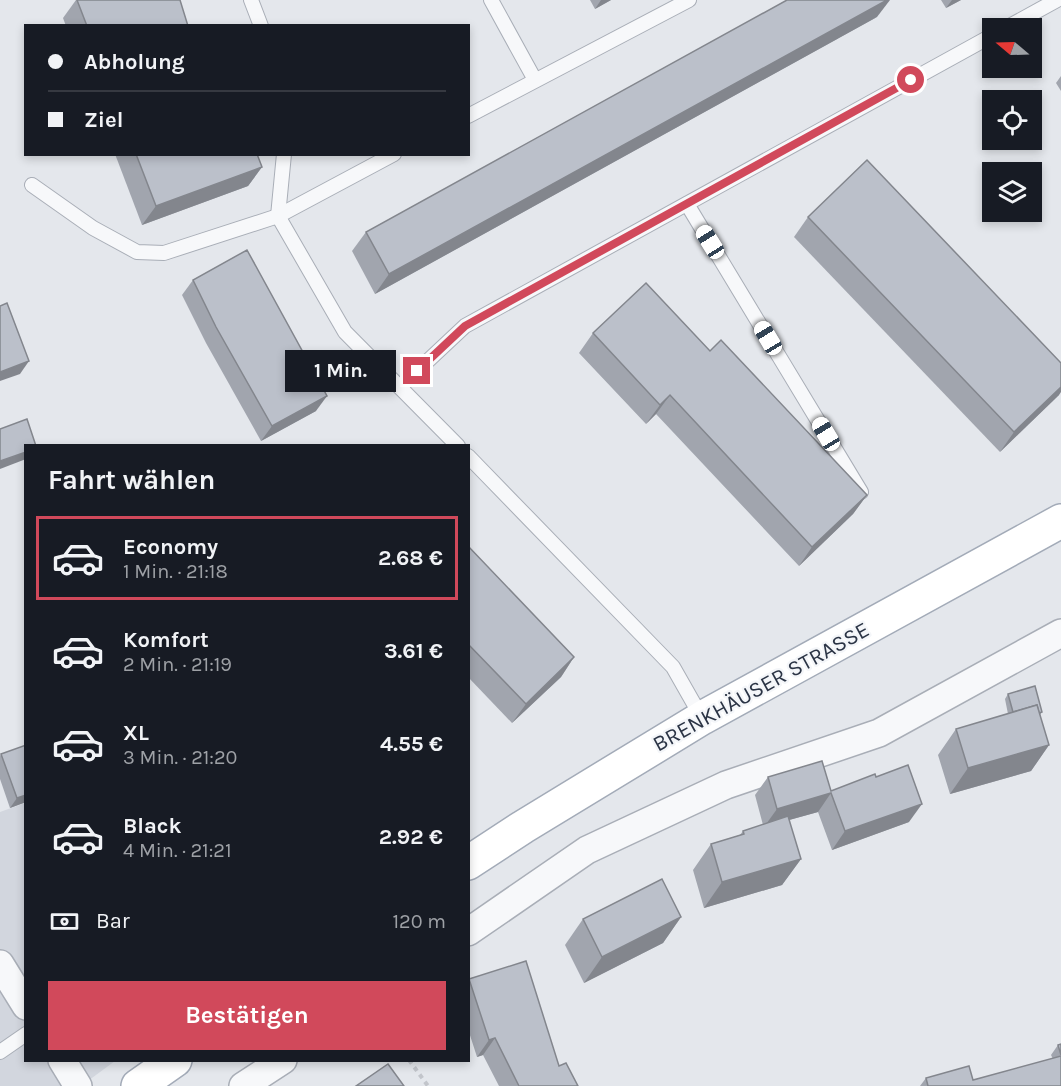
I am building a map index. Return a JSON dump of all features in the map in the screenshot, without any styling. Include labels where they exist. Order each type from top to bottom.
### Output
[{"type":"main road","name":"BRENKHÄUSER STRASSE","points":[[470,862],[702,718],[1061,521]]},
{"type":"main road","points":[[138,1086],[172,1062]]},
{"type":"street","points":[[470,931],[587,850],[726,785],[879,733],[1061,633]]},
{"type":"street","points":[[0,964],[24,1003]]},
{"type":"street","points":[[63,1062],[78,1086]]},
{"type":"street","points":[[243,1086],[280,1062]]},
{"type":"lane","points":[[251,0],[260,24]]},
{"type":"lane","points":[[491,0],[536,80]]},
{"type":"lane","points":[[470,115],[689,0]]},
{"type":"lane","points":[[1024,18],[1057,0]]},
{"type":"lane","points":[[401,387],[465,326],[982,42]]},
{"type":"lane","points":[[284,156],[278,216],[345,332],[456,444]]},
{"type":"lane","points":[[32,185],[93,228],[136,252],[164,253],[278,216],[390,156]]},
{"type":"lane","points":[[687,204],[861,492]]},
{"type":"lane","points":[[470,458],[673,667],[702,718]]},
{"type":"lane","points":[[0,1052],[24,1035]]},
{"type":"path","points":[[410,1062],[428,1086]]},
{"type":"shaded area","points":[[24,803],[24,1062],[114,1062],[81,1086],[0,1086],[0,812]]},
{"type":"building","points":[[77,0],[180,0],[187,24],[86,24]]},
{"type":"building","points":[[787,0],[887,0],[389,274],[366,232]]},
{"type":"building","points":[[137,156],[258,156],[262,167],[156,206]]},
{"type":"building","points":[[867,160],[1061,363],[1061,387],[1014,432],[808,217]]},
{"type":"building","points":[[247,250],[327,396],[272,426],[216,327],[193,280]]},
{"type":"building","points":[[646,283],[710,351],[721,340],[867,495],[812,547],[670,395],[660,405],[593,333]]},
{"type":"building","points":[[7,303],[29,361],[0,372],[0,306]]},
{"type":"building","points":[[27,419],[35,444],[24,444],[24,453],[0,461],[0,429]]},
{"type":"building","points":[[470,548],[574,657],[526,704],[470,646]]},
{"type":"building","points":[[1035,686],[1042,712],[1039,713],[1037,705],[1013,712],[1008,694]]},
{"type":"building","points":[[1037,705],[1049,745],[968,768],[956,729]]},
{"type":"building","points":[[24,746],[24,796],[17,798],[1,754]]},
{"type":"building","points":[[822,761],[831,791],[875,774],[876,777],[908,765],[922,804],[845,831],[831,793],[777,809],[768,777]]},
{"type":"building","points":[[788,816],[801,859],[722,882],[711,844],[744,834],[743,831]]},
{"type":"building","points":[[662,879],[681,917],[602,957],[583,919]]},
{"type":"building","points":[[526,961],[559,1066],[566,1063],[578,1086],[519,1086],[495,1038],[489,1040],[470,979]]},
{"type":"building","points":[[1061,1056],[1061,1086],[928,1086],[926,1078],[969,1066],[973,1080]]},
{"type":"building","points":[[388,1064],[404,1086],[356,1086]]},
{"type":"route","points":[[417,371],[465,326],[911,80]]}]
